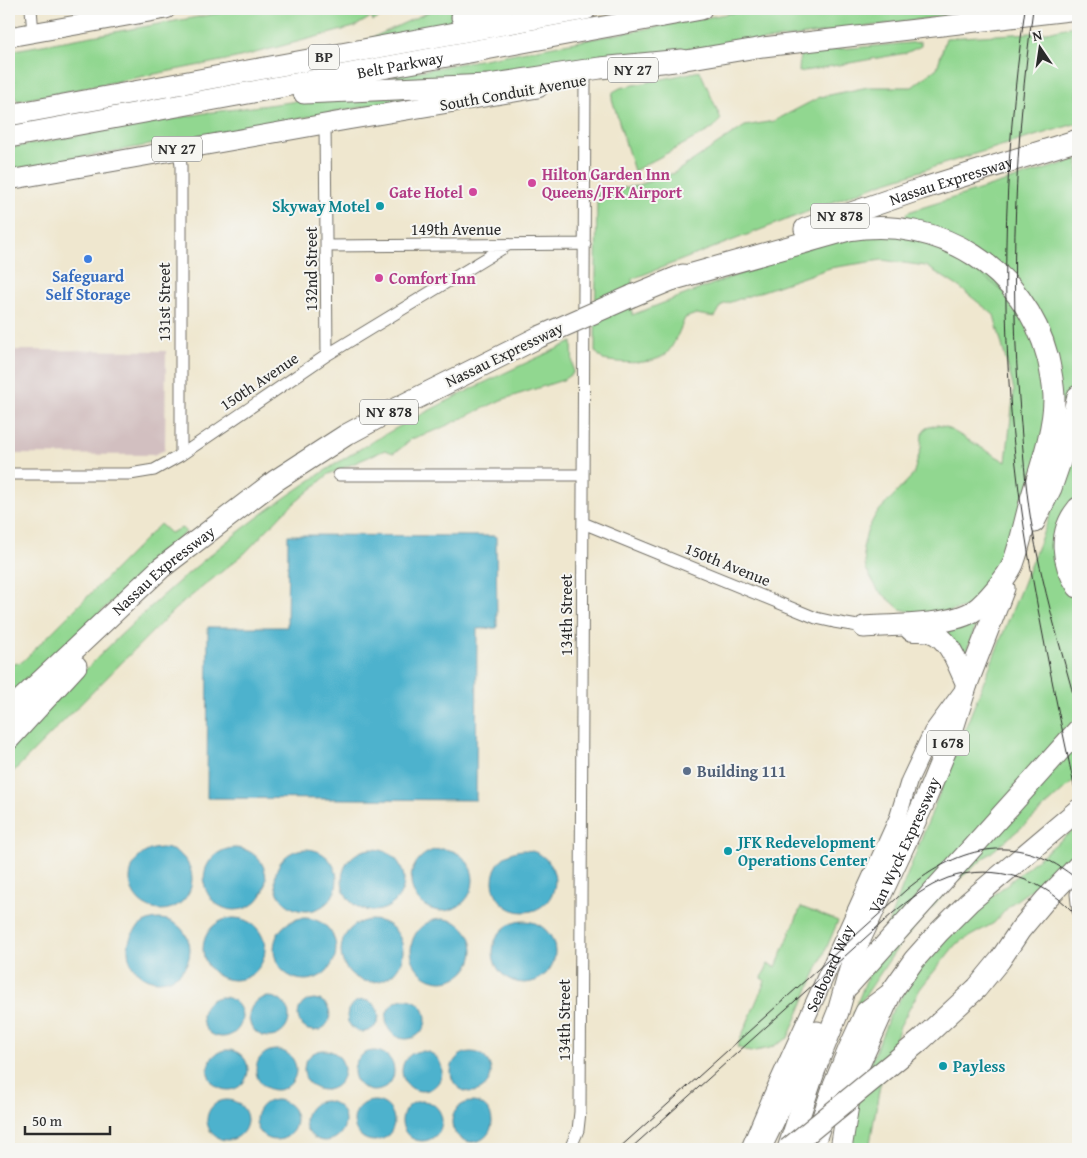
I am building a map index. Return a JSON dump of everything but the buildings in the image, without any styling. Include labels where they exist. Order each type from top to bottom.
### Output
[{"type":"highway","points":[[62,105],[152,76],[356,39],[501,9]]},
{"type":"highway","name":"Belt Parkway","points":[[9,115],[586,9]]},
{"type":"highway","name":"Belt Parkway","points":[[9,137],[701,9]]},
{"type":"highway","points":[[216,98],[488,85],[600,68],[682,60]]},
{"type":"highway","name":"Nassau Expressway","points":[[9,711],[161,568],[310,458],[383,414],[539,337],[670,280],[883,201],[1078,140]]},
{"type":"highway","points":[[670,280],[828,235],[874,227],[899,228],[938,237],[962,248],[984,263],[1020,298],[1030,313],[1046,350],[1054,389],[1054,401],[1050,431],[1012,566],[987,600],[969,614],[943,621],[864,627]]},
{"type":"highway","name":"Van Wyck Expressway","points":[[788,1149],[845,989],[856,948],[926,798],[947,747],[967,684],[1012,566],[1051,488],[1078,396]]},
{"type":"highway","points":[[9,739],[93,648],[248,502]]},
{"type":"highway","points":[[1078,508],[1065,530],[1064,555],[1071,577],[1078,588]]},
{"type":"highway","points":[[864,627],[933,633],[947,645],[967,684]]},
{"type":"highway","points":[[845,989],[1078,730]]},
{"type":"highway","points":[[841,1149],[852,1089],[858,1069],[890,994],[914,960],[952,918],[1009,866],[1078,810]]},
{"type":"highway","points":[[788,1149],[922,1040],[977,988],[1000,960],[1020,930],[1046,899],[1078,866]]},
{"type":"highway","points":[[760,1149],[856,948]]},
{"type":"highway","points":[[812,1149],[833,1088],[866,1012],[890,994]]},
{"type":"main road","points":[[9,37],[166,9]]},
{"type":"main road","name":"South Conduit Avenue","points":[[9,180],[325,123],[585,79],[682,60],[772,46],[1078,10]]},
{"type":"street","points":[[31,9],[32,33]]},
{"type":"street","name":"134th Street","points":[[570,1149],[578,1130],[580,1112],[585,79]]},
{"type":"street","name":"132nd Street","points":[[325,123],[327,354]]},
{"type":"street","name":"131st Street","points":[[179,149],[181,166],[181,455]]},
{"type":"street","name":"149th Avenue","points":[[327,246],[585,244]]},
{"type":"street","name":"150th Avenue","points":[[9,474],[130,474],[154,470],[181,455],[327,354],[508,245]]},
{"type":"street","points":[[339,475],[583,475]]},
{"type":"street","name":"150th Avenue","points":[[583,522],[816,618],[864,627]]},
{"type":"street","name":"Seaboard Way","points":[[749,1149],[898,817],[909,781],[932,732],[967,684]]},
{"type":"street","points":[[1078,888],[1076,894],[1078,910]]},
{"type":"shaded area","points":[[9,350],[166,351],[165,450],[153,455],[9,454]]},
{"type":"green space","points":[[242,9],[399,9],[373,21],[371,17],[354,27],[236,58],[18,101],[14,96],[9,98],[9,51]]},
{"type":"green space","points":[[435,9],[537,9],[365,41]]},
{"type":"green space","points":[[752,9],[997,9],[489,78],[388,80],[393,76]]},
{"type":"green space","points":[[1078,25],[1078,123],[880,184],[632,279],[632,315],[799,251],[853,234],[903,234],[959,252],[992,277],[1029,323],[1048,395],[1043,445],[1007,558],[973,606],[930,616],[900,609],[878,590],[866,569],[863,548],[867,531],[876,514],[913,475],[921,448],[922,434],[926,428],[937,425],[946,427],[1006,462],[1014,390],[994,315],[959,287],[926,266],[882,260],[830,268],[722,305],[715,317],[696,314],[685,318],[670,350],[653,360],[627,363],[603,360],[595,351],[597,192],[636,186],[674,173],[745,126],[774,121],[820,97],[868,87],[912,87],[937,68],[946,38],[1047,32]]},
{"type":"green space","points":[[921,42],[921,46],[906,53],[799,72],[800,54]]},
{"type":"green space","points":[[700,71],[721,119],[712,129],[634,171],[612,99],[613,92],[620,88]]},
{"type":"green space","points":[[425,96],[9,170],[9,148],[205,113],[322,98]]},
{"type":"green space","points":[[1078,159],[1078,362],[1075,377],[1059,422],[1038,318],[904,217],[908,212]]},
{"type":"green space","points":[[572,342],[573,373],[563,380],[501,400],[437,430],[411,439],[393,453],[385,450],[329,474],[284,512],[245,553],[175,609],[9,776],[9,749],[114,641],[188,573],[227,541],[308,482],[371,443],[437,406]]},
{"type":"green space","points":[[1078,445],[1078,777],[1034,817],[952,885],[900,944],[853,1014],[936,801]]},
{"type":"green space","points":[[160,524],[170,533],[182,528],[186,532],[9,698],[9,665],[22,662]]},
{"type":"green space","points":[[979,617],[964,658],[939,627]]},
{"type":"green space","points":[[1078,826],[1078,856],[1011,904],[994,923],[956,944],[920,989],[900,1026],[880,1085],[869,1149],[846,1149],[853,1107],[890,1015],[918,970],[951,930]]},
{"type":"green space","points":[[801,907],[838,921],[788,1038],[770,1048],[750,1052],[737,1047],[765,981],[762,978],[768,964],[776,967]]},
{"type":"water","points":[[288,535],[496,536],[497,628],[477,629],[476,800],[207,798],[208,627],[287,627]]},
{"type":"water","points":[[155,848],[167,848],[183,857],[190,867],[192,879],[190,891],[183,901],[167,910],[155,910],[144,905],[135,896],[130,885],[130,873],[135,862],[144,853]]},
{"type":"water","points":[[229,848],[241,848],[257,857],[264,867],[266,879],[264,891],[257,901],[241,910],[229,910],[218,905],[209,896],[204,885],[204,873],[209,862],[218,853]]},
{"type":"water","points":[[300,849],[312,849],[328,858],[335,868],[337,880],[335,892],[328,902],[312,911],[300,911],[289,906],[280,897],[275,886],[275,874],[280,863],[289,854]]},
{"type":"water","points":[[367,849],[379,849],[395,858],[402,868],[404,880],[402,892],[395,902],[379,911],[367,911],[356,906],[347,897],[342,886],[342,874],[347,863],[356,854]]},
{"type":"water","points":[[436,849],[448,849],[464,858],[471,868],[473,880],[471,892],[464,902],[448,911],[436,911],[425,906],[416,897],[411,886],[411,874],[416,863],[425,854]]},
{"type":"water","points":[[518,850],[530,850],[546,859],[553,869],[555,881],[553,893],[546,903],[530,912],[518,912],[507,907],[498,898],[493,887],[493,875],[498,864],[507,855]]},
{"type":"water","points":[[228,918],[240,918],[256,927],[263,937],[265,949],[263,961],[256,971],[240,980],[228,980],[217,975],[208,966],[203,955],[203,943],[208,932],[217,923]]},
{"type":"water","points":[[299,918],[311,918],[327,927],[334,937],[336,949],[334,961],[327,971],[311,980],[299,980],[288,975],[279,966],[274,955],[274,943],[279,932],[288,923]]},
{"type":"water","points":[[153,919],[165,919],[181,928],[188,938],[190,950],[188,962],[181,972],[165,981],[153,981],[142,976],[133,967],[128,956],[128,944],[133,933],[142,924]]},
{"type":"water","points":[[436,919],[448,919],[464,928],[471,938],[473,950],[471,962],[464,972],[448,981],[436,981],[425,976],[416,967],[411,956],[411,944],[416,933],[425,924]]},
{"type":"water","points":[[366,920],[378,920],[394,929],[401,939],[403,951],[401,963],[394,973],[378,982],[366,982],[355,977],[346,968],[341,957],[341,945],[346,934],[355,925]]},
{"type":"water","points":[[518,921],[530,921],[546,930],[553,940],[555,952],[553,964],[546,974],[530,983],[518,983],[507,978],[498,969],[493,958],[493,946],[498,935],[507,926]]},
{"type":"water","points":[[226,997],[233,1000],[239,1006],[242,1017],[241,1025],[233,1034],[226,1037],[218,1037],[211,1034],[203,1025],[202,1013],[205,1006],[214,998]]},
{"type":"water","points":[[273,997],[280,1000],[286,1006],[289,1017],[288,1025],[280,1034],[273,1037],[265,1037],[258,1034],[250,1025],[249,1013],[252,1006],[261,998]]},
{"type":"water","points":[[314,999],[320,1000],[325,1004],[329,1009],[329,1021],[325,1026],[320,1030],[314,1031],[308,1030],[303,1026],[299,1021],[298,1015],[299,1009],[303,1004],[308,1000]]},
{"type":"water","points":[[410,999],[417,1002],[423,1008],[426,1019],[425,1027],[417,1036],[410,1039],[402,1039],[395,1036],[387,1027],[386,1015],[389,1008],[398,1000]]},
{"type":"water","points":[[363,1000],[369,1001],[374,1005],[378,1010],[378,1022],[374,1027],[369,1031],[363,1032],[357,1031],[352,1027],[348,1022],[347,1016],[348,1010],[352,1005],[357,1001]]},
{"type":"water","points":[[232,1050],[239,1053],[245,1059],[248,1070],[247,1078],[239,1087],[232,1090],[224,1090],[217,1087],[209,1078],[208,1066],[211,1059],[220,1051]]},
{"type":"water","points":[[280,1050],[287,1053],[293,1059],[296,1070],[295,1078],[287,1087],[280,1090],[272,1090],[265,1087],[257,1078],[256,1066],[259,1059],[268,1051]]},
{"type":"water","points":[[328,1050],[335,1053],[341,1059],[344,1070],[343,1078],[335,1087],[328,1090],[320,1090],[313,1087],[305,1078],[304,1066],[307,1059],[316,1051]]},
{"type":"water","points":[[378,1051],[385,1054],[391,1060],[394,1071],[393,1079],[385,1088],[378,1091],[370,1091],[363,1088],[355,1079],[354,1067],[357,1060],[366,1052]]},
{"type":"water","points":[[426,1051],[433,1054],[439,1060],[442,1071],[441,1079],[433,1088],[426,1091],[418,1091],[411,1088],[403,1079],[402,1067],[405,1060],[414,1052]]},
{"type":"water","points":[[475,1052],[482,1055],[488,1061],[491,1072],[490,1080],[482,1089],[475,1092],[467,1092],[460,1089],[452,1080],[451,1068],[454,1061],[463,1053]]},
{"type":"water","points":[[231,1100],[238,1103],[244,1109],[247,1120],[246,1128],[238,1137],[231,1140],[223,1140],[216,1137],[208,1128],[207,1116],[210,1109],[219,1101]]},
{"type":"water","points":[[280,1100],[287,1103],[293,1109],[296,1120],[295,1128],[287,1137],[280,1140],[272,1140],[265,1137],[257,1128],[256,1116],[259,1109],[268,1101]]},
{"type":"water","points":[[329,1101],[336,1104],[342,1110],[345,1121],[344,1129],[336,1138],[329,1141],[321,1141],[314,1138],[306,1129],[305,1117],[308,1110],[317,1102]]},
{"type":"water","points":[[378,1101],[385,1104],[391,1110],[394,1121],[393,1129],[385,1138],[378,1141],[370,1141],[363,1138],[355,1129],[354,1117],[357,1110],[366,1102]]},
{"type":"water","points":[[426,1101],[433,1104],[439,1110],[442,1121],[441,1129],[433,1138],[426,1141],[418,1141],[411,1138],[403,1129],[402,1117],[405,1110],[414,1102]]},
{"type":"water","points":[[476,1102],[483,1105],[489,1111],[492,1122],[491,1130],[483,1139],[476,1142],[468,1142],[461,1139],[453,1130],[452,1118],[455,1111],[464,1103]]},
{"type":"tram line","points":[[1025,9],[1017,69],[1008,189],[1006,250],[1008,371],[1019,491],[1031,570],[1045,648],[1078,804]]},
{"type":"tram line","points":[[1033,9],[1018,160],[1015,261],[1017,362],[1024,466],[1035,545],[1078,712]]},
{"type":"tram line","points":[[618,1149],[906,890],[927,874],[948,862],[969,854],[991,849],[1013,850],[1034,854],[1056,864],[1078,880]]},
{"type":"tram line","points":[[630,1149],[893,913],[933,885],[948,878],[966,874],[984,872],[1002,874],[1036,884],[1052,893],[1078,918]]},
{"type":"place","name":"Hilton Garden Inn Queens/JFK Airport","points":[[532,183]]},
{"type":"place","name":"Gate Hotel","points":[[473,192]]},
{"type":"place","name":"Skyway Motel","points":[[380,206]]},
{"type":"place","name":"Safeguard Self Storage","points":[[88,259]]},
{"type":"place","name":"Comfort Inn","points":[[379,278]]},
{"type":"place","name":"Building 111","points":[[687,771]]},
{"type":"place","name":"JFK Redevelopment Operations Center","points":[[728,851]]},
{"type":"place","name":"Payless","points":[[943,1066]]}]
